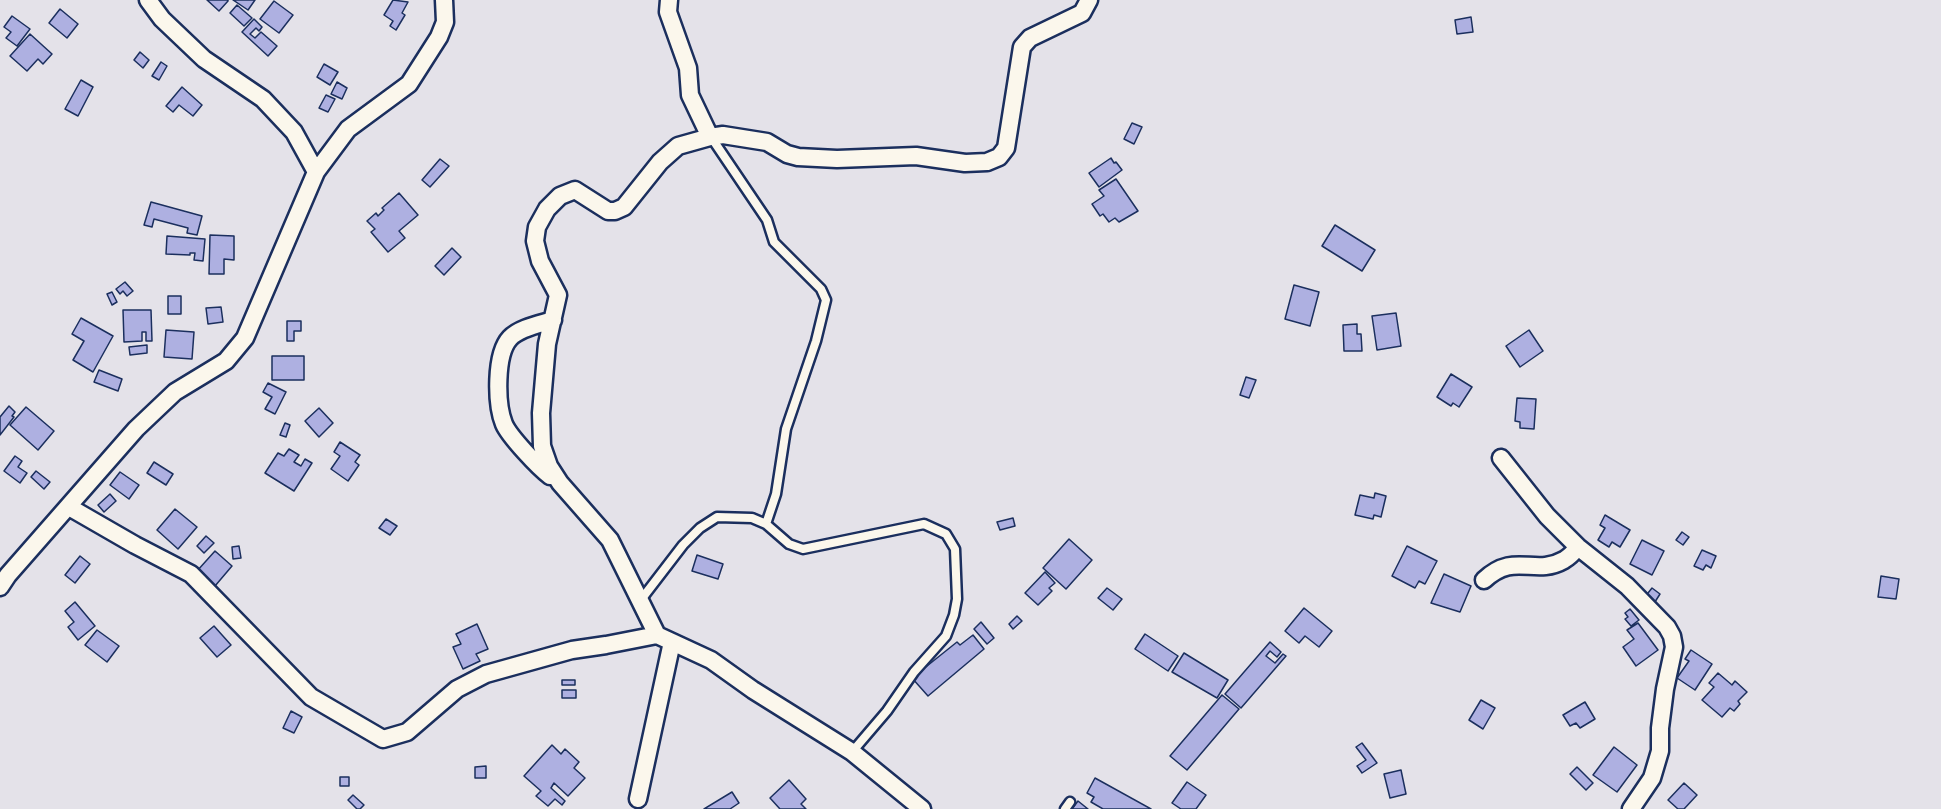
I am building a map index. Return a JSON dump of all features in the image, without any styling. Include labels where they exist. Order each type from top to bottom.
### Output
[{"type":"street","points":[[148,0],[162,19],[204,59],[263,99],[294,132],[316,172]]},
{"type":"street","points":[[0,587],[136,429],[175,392],[226,361],[245,338],[316,172],[348,129],[409,84],[439,36],[445,22],[444,0]]},
{"type":"street","points":[[669,0],[668,12],[688,68],[690,95],[710,137]]},
{"type":"street","points":[[922,809],[852,752],[753,690],[711,660],[664,638],[640,601],[610,540],[560,483],[549,466],[542,446],[541,413],[546,344],[558,295],[540,261],[535,241],[537,227],[547,209],[560,196],[575,190],[608,211],[624,207],[660,162],[678,146],[723,135],[767,142],[787,154],[798,157],[837,159],[916,156],[965,163],[987,162],[999,157],[1006,148],[1022,47],[1030,38],[1082,13],[1089,0]]},
{"type":"street","points":[[553,320],[516,333],[509,339],[499,366],[498,405],[504,426],[542,470],[560,483]]},
{"type":"street","points":[[1501,458],[1547,516],[1578,548],[1627,586],[1667,627],[1672,636],[1674,647],[1661,718],[1660,750],[1652,778],[1631,809]]},
{"type":"street","points":[[69,507],[135,545],[191,573],[311,697],[383,739],[407,732],[457,689],[486,674],[572,650],[664,638]]},
{"type":"street","points":[[1484,580],[1495,569],[1510,565],[1547,566],[1565,560],[1578,548]]},
{"type":"street","points":[[638,799],[664,638]]},
{"type":"lane","points":[[710,137],[767,220],[774,242],[821,289],[826,300],[816,341],[786,429],[776,494],[766,524]]},
{"type":"lane","points":[[640,601],[683,545],[700,528],[717,517],[752,518],[766,524],[789,544],[803,549],[924,524],[946,534],[955,549],[957,599],[954,615],[945,636],[852,752]]},
{"type":"building","points":[[207,0],[228,0],[228,1],[219,11]]},
{"type":"building","points":[[233,0],[255,0],[248,10]]},
{"type":"building","points":[[393,0],[408,2],[402,13],[405,15],[396,30],[390,26],[393,21],[384,15]]},
{"type":"building","points":[[274,1],[293,15],[279,33],[260,19]]},
{"type":"building","points":[[237,5],[252,18],[244,26],[230,13]]},
{"type":"building","points":[[60,9],[78,24],[67,38],[49,23]]},
{"type":"building","points":[[12,16],[30,29],[17,46],[6,38],[11,32],[4,27]]},
{"type":"building","points":[[1471,17],[1473,32],[1457,34],[1455,20]]},
{"type":"building","points":[[254,19],[262,27],[259,31],[256,28],[250,34],[255,38],[261,32],[277,46],[268,56],[242,32]]},
{"type":"building","points":[[30,34],[52,54],[43,64],[38,59],[27,71],[10,56]]},
{"type":"building","points":[[140,52],[149,60],[143,68],[134,60]]},
{"type":"building","points":[[161,62],[167,66],[159,80],[152,76]]},
{"type":"building","points":[[324,64],[338,72],[330,85],[317,77]]},
{"type":"building","points":[[81,80],[93,87],[78,116],[65,109]]},
{"type":"building","points":[[337,82],[347,88],[342,99],[331,94]]},
{"type":"building","points":[[182,87],[202,105],[193,116],[179,105],[173,112],[166,106]]},
{"type":"building","points":[[326,95],[335,99],[328,112],[319,108]]},
{"type":"building","points":[[1132,123],[1142,127],[1134,144],[1124,139]]},
{"type":"building","points":[[1111,158],[1122,170],[1099,187],[1089,173]]},
{"type":"building","points":[[440,159],[449,166],[430,187],[422,180]]},
{"type":"building","points":[[1116,179],[1138,211],[1119,222],[1115,218],[1109,222],[1103,214],[1100,216],[1092,204],[1104,196],[1099,190]]},
{"type":"building","points":[[399,193],[418,215],[399,231],[405,238],[388,252],[371,232],[375,229],[367,221],[376,213],[378,216],[384,210],[382,208]]},
{"type":"building","points":[[151,202],[202,216],[197,235],[187,233],[188,228],[154,219],[152,227],[144,225]]},
{"type":"building","points":[[1335,225],[1375,250],[1362,271],[1322,246]]},
{"type":"building","points":[[210,235],[234,236],[234,260],[224,259],[224,274],[209,274]]},
{"type":"building","points":[[167,236],[205,239],[203,261],[194,260],[195,253],[190,253],[190,255],[166,254]]},
{"type":"building","points":[[452,248],[461,257],[444,275],[435,266]]},
{"type":"building","points":[[125,282],[133,291],[127,296],[123,291],[120,294],[116,289]]},
{"type":"building","points":[[1294,285],[1319,292],[1310,326],[1285,319]]},
{"type":"building","points":[[112,292],[117,302],[112,305],[107,294]]},
{"type":"building","points":[[168,296],[181,296],[181,314],[168,314]]},
{"type":"building","points":[[221,307],[223,322],[208,324],[206,308]]},
{"type":"building","points":[[123,310],[151,310],[152,341],[146,341],[146,332],[142,332],[142,341],[124,342]]},
{"type":"building","points":[[1396,313],[1401,346],[1377,350],[1372,316]]},
{"type":"building","points":[[81,318],[113,336],[93,372],[73,360],[84,341],[72,334]]},
{"type":"building","points":[[287,321],[301,321],[301,331],[294,331],[294,341],[287,341]]},
{"type":"building","points":[[1357,324],[1357,334],[1361,334],[1362,351],[1344,351],[1343,325]]},
{"type":"building","points":[[166,330],[194,332],[192,359],[164,357]]},
{"type":"building","points":[[1529,330],[1543,351],[1520,367],[1506,346]]},
{"type":"building","points":[[147,345],[147,353],[130,355],[129,347]]},
{"type":"building","points":[[272,356],[304,356],[304,380],[272,380]]},
{"type":"building","points":[[99,370],[122,379],[118,391],[94,382]]},
{"type":"building","points":[[1451,374],[1472,387],[1459,407],[1453,403],[1451,406],[1437,397]]},
{"type":"building","points":[[1246,377],[1256,380],[1249,398],[1240,395]]},
{"type":"building","points":[[268,383],[286,392],[275,414],[265,409],[272,397],[263,392]]},
{"type":"building","points":[[1517,398],[1536,399],[1534,429],[1520,428],[1520,422],[1515,421]]},
{"type":"building","points":[[9,406],[15,412],[12,416],[14,417],[0,435],[0,417]]},
{"type":"building","points":[[26,407],[54,431],[38,450],[10,425]]},
{"type":"building","points":[[319,408],[333,423],[319,437],[305,421]]},
{"type":"building","points":[[285,423],[290,425],[286,437],[280,435]]},
{"type":"building","points":[[340,442],[360,455],[355,462],[359,465],[348,481],[331,469],[340,456],[334,452]]},
{"type":"building","points":[[289,449],[299,455],[294,462],[301,466],[305,459],[312,463],[294,491],[265,473],[278,453],[284,456]]},
{"type":"building","points":[[15,456],[22,461],[18,467],[27,473],[20,483],[4,471]]},
{"type":"building","points":[[154,462],[173,474],[166,485],[147,473]]},
{"type":"building","points":[[36,471],[50,482],[44,489],[31,477]]},
{"type":"building","points":[[120,472],[139,485],[129,499],[110,485]]},
{"type":"building","points":[[1375,493],[1386,496],[1381,517],[1374,515],[1373,519],[1355,515],[1360,495],[1374,498]]},
{"type":"building","points":[[110,494],[116,501],[104,512],[98,505]]},
{"type":"building","points":[[175,509],[197,527],[178,549],[157,530]]},
{"type":"building","points":[[1605,515],[1630,530],[1620,547],[1612,542],[1609,547],[1598,540],[1605,528],[1600,525]]},
{"type":"building","points":[[1013,518],[1015,526],[1000,530],[997,522]]},
{"type":"building","points":[[386,519],[397,526],[390,535],[379,528]]},
{"type":"building","points":[[1682,532],[1689,537],[1683,545],[1676,540]]},
{"type":"building","points":[[206,536],[214,543],[204,553],[197,546]]},
{"type":"building","points":[[1069,539],[1092,560],[1066,589],[1043,568]]},
{"type":"building","points":[[1642,540],[1664,551],[1652,575],[1630,564]]},
{"type":"building","points":[[239,546],[241,558],[233,559],[232,547]]},
{"type":"building","points":[[1407,546],[1437,561],[1425,584],[1419,581],[1415,588],[1392,576]]},
{"type":"building","points":[[1702,550],[1716,556],[1711,568],[1706,565],[1703,570],[1694,566]]},
{"type":"building","points":[[215,551],[232,566],[215,586],[197,571]]},
{"type":"building","points":[[697,555],[723,564],[718,579],[692,571]]},
{"type":"building","points":[[80,556],[90,564],[75,583],[65,575]]},
{"type":"building","points":[[1045,572],[1055,583],[1049,588],[1052,591],[1038,605],[1025,593]]},
{"type":"building","points":[[1444,574],[1471,586],[1460,612],[1431,603]]},
{"type":"building","points":[[1881,576],[1899,579],[1896,599],[1878,597]]},
{"type":"building","points":[[1107,588],[1122,599],[1113,610],[1098,598]]},
{"type":"building","points":[[1652,588],[1660,594],[1653,605],[1644,598]]},
{"type":"building","points":[[75,602],[95,626],[78,640],[68,627],[74,622],[65,611]]},
{"type":"building","points":[[1304,608],[1332,631],[1319,647],[1305,636],[1299,643],[1285,631]]},
{"type":"building","points":[[1630,609],[1639,620],[1631,626],[1625,619],[1628,617],[1625,613]]},
{"type":"building","points":[[1017,616],[1022,621],[1013,629],[1009,624]]},
{"type":"building","points":[[981,622],[994,638],[987,644],[974,629]]},
{"type":"building","points":[[1638,623],[1658,650],[1636,666],[1623,647],[1634,639],[1627,630]]},
{"type":"building","points":[[477,624],[488,649],[476,654],[480,661],[463,669],[453,647],[461,644],[456,634]]},
{"type":"building","points":[[214,626],[231,645],[217,657],[200,638]]},
{"type":"building","points":[[97,630],[119,646],[107,662],[85,645]]},
{"type":"building","points":[[1145,634],[1178,656],[1168,671],[1135,649]]},
{"type":"building","points":[[973,635],[984,649],[928,696],[912,678],[957,642],[960,645]]},
{"type":"building","points":[[1270,642],[1281,652],[1277,657],[1270,651],[1266,656],[1275,663],[1283,654],[1286,656],[1241,708],[1225,694]]},
{"type":"building","points":[[1691,650],[1712,664],[1695,690],[1677,678],[1689,661],[1685,659]]},
{"type":"building","points":[[1184,653],[1228,680],[1217,698],[1172,672]]},
{"type":"building","points":[[1718,673],[1732,685],[1735,681],[1747,692],[1738,701],[1740,704],[1734,711],[1730,708],[1722,717],[1702,700],[1714,687],[1709,683]]},
{"type":"building","points":[[562,680],[575,680],[575,685],[562,685]]},
{"type":"building","points":[[562,690],[576,690],[576,698],[562,698]]},
{"type":"building","points":[[1222,695],[1239,709],[1187,770],[1170,756]]},
{"type":"building","points":[[1481,700],[1495,708],[1483,729],[1469,720]]},
{"type":"building","points":[[1585,702],[1595,719],[1580,728],[1576,723],[1570,726],[1563,715]]},
{"type":"building","points":[[291,711],[302,717],[294,733],[283,728]]},
{"type":"building","points":[[1362,743],[1377,763],[1362,773],[1357,766],[1366,760],[1356,747]]},
{"type":"building","points":[[552,745],[561,754],[565,749],[579,762],[574,768],[585,778],[568,796],[554,783],[551,788],[565,801],[562,805],[555,799],[548,806],[536,796],[541,791],[524,776]]},
{"type":"building","points":[[1614,747],[1637,765],[1617,792],[1593,775]]},
{"type":"building","points":[[486,766],[486,778],[475,778],[475,767]]},
{"type":"building","points":[[1577,767],[1593,783],[1586,790],[1570,774]]},
{"type":"building","points":[[1401,770],[1406,794],[1390,798],[1384,774]]},
{"type":"building","points":[[340,777],[349,777],[349,786],[340,786]]},
{"type":"building","points":[[1095,778],[1151,809],[1103,809],[1091,802],[1094,797],[1087,793]]},
{"type":"building","points":[[789,780],[806,799],[801,804],[806,809],[780,809],[770,798]]},
{"type":"building","points":[[1187,782],[1206,795],[1196,809],[1181,809],[1172,803]]},
{"type":"building","points":[[1684,783],[1697,795],[1684,809],[1678,809],[1668,800]]},
{"type":"building","points":[[732,792],[739,803],[730,809],[704,809]]},
{"type":"building","points":[[353,795],[364,805],[360,809],[348,800]]},
{"type":"building","points":[[1078,801],[1088,809],[1072,809]]}]
